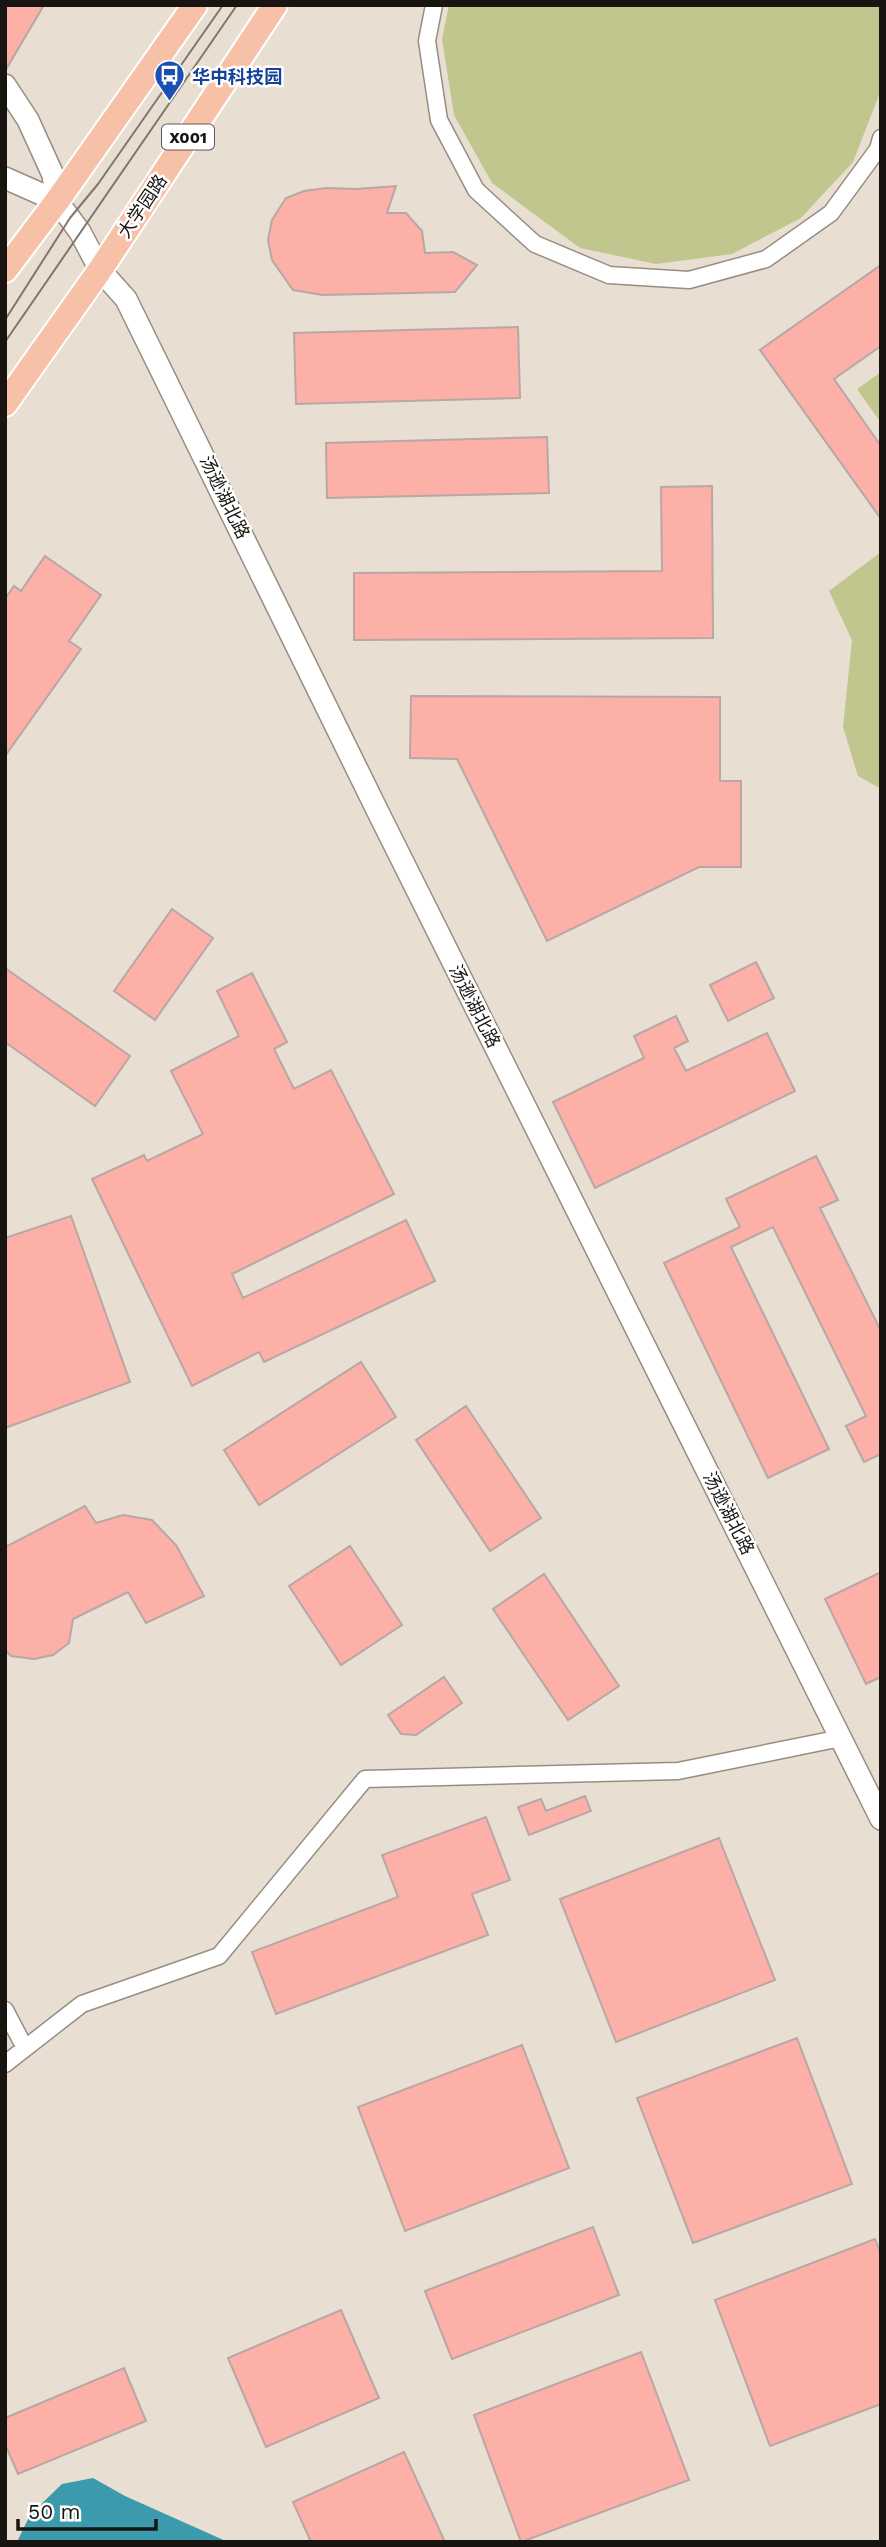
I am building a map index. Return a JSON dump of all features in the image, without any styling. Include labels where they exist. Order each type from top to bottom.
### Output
[{"type":"main road","points":[[5,270],[195,5]]},
{"type":"main road","name":"大学园路","points":[[5,404],[100,270],[275,5]]},
{"type":"main road","name":"汤逊湖北路","points":[[5,85],[28,120],[53,175],[57,201],[80,232],[100,270],[126,299],[379,814],[881,1819]]},
{"type":"main road","name":"汤逊湖北路","points":[[5,178],[57,201]]},
{"type":"street","points":[[434,5],[427,41],[439,120],[477,190],[536,244],[609,275],[689,280],[766,259],[831,213],[878,149],[881,138]]},
{"type":"street","points":[[5,2064],[82,2004],[219,1956],[365,1779],[678,1771],[841,1738]]},
{"type":"street","points":[[5,2010],[25,2048]]},
{"type":"green space","points":[[449,5],[881,5],[881,90],[853,162],[801,218],[732,254],[656,264],[580,248],[492,183],[454,115],[442,39]]},
{"type":"green space","points":[[881,372],[881,423],[857,389]]},
{"type":"green space","points":[[881,552],[881,789],[858,776],[843,727],[852,640],[829,591]]},
{"type":"water","points":[[93,2478],[125,2496],[228,2542],[17,2542],[30,2515],[62,2484]]},
{"type":"building","points":[[5,5],[44,5],[5,71]]},
{"type":"building","points":[[396,186],[387,213],[406,213],[422,231],[425,253],[453,252],[477,265],[455,292],[323,295],[293,290],[272,260],[268,240],[272,220],[286,198],[304,191],[326,188]]},
{"type":"building","points":[[881,265],[881,346],[834,379],[881,446],[881,519],[760,350]]},
{"type":"building","points":[[518,327],[520,398],[296,404],[294,333]]},
{"type":"building","points":[[547,437],[549,493],[327,498],[326,443]]},
{"type":"building","points":[[712,486],[713,638],[354,640],[354,573],[662,571],[661,487]]},
{"type":"building","points":[[45,556],[101,595],[69,641],[81,649],[5,756],[5,599],[14,586],[21,591]]},
{"type":"building","points":[[411,696],[720,697],[720,781],[741,781],[741,867],[699,867],[547,941],[457,759],[410,758]]},
{"type":"building","points":[[172,909],[213,938],[155,1020],[114,991]]},
{"type":"building","points":[[756,962],[774,998],[728,1021],[710,985]]},
{"type":"building","points":[[5,968],[130,1056],[95,1106],[5,1042]]},
{"type":"building","points":[[252,973],[287,1042],[274,1049],[294,1089],[331,1070],[394,1194],[232,1274],[243,1298],[406,1220],[435,1281],[264,1362],[259,1352],[192,1386],[92,1179],[144,1155],[147,1161],[203,1134],[171,1071],[239,1036],[217,991]]},
{"type":"building","points":[[676,1016],[688,1041],[674,1048],[686,1071],[767,1033],[795,1091],[595,1188],[553,1102],[644,1058],[634,1036]]},
{"type":"building","points":[[816,1156],[838,1200],[820,1208],[881,1331],[881,1454],[864,1462],[846,1426],[866,1416],[773,1227],[731,1247],[829,1449],[768,1478],[664,1263],[740,1227],[726,1199]]},
{"type":"building","points":[[71,1216],[130,1382],[5,1428],[5,1238]]},
{"type":"building","points":[[361,1362],[396,1417],[259,1505],[224,1450]]},
{"type":"building","points":[[466,1406],[541,1518],[490,1551],[416,1440]]},
{"type":"building","points":[[85,1506],[96,1523],[123,1515],[152,1520],[176,1545],[204,1596],[146,1623],[128,1592],[73,1619],[69,1643],[53,1655],[34,1659],[11,1656],[5,1650],[5,1547]]},
{"type":"building","points":[[350,1546],[402,1625],[341,1665],[289,1586]]},
{"type":"building","points":[[881,1572],[881,1677],[866,1684],[825,1599]]},
{"type":"building","points":[[544,1574],[619,1686],[568,1720],[493,1609]]},
{"type":"building","points":[[444,1677],[462,1703],[416,1735],[401,1734],[388,1715]]},
{"type":"building","points":[[585,1796],[591,1811],[529,1835],[518,1807],[541,1799],[546,1811]]},
{"type":"building","points":[[486,1817],[510,1880],[472,1894],[488,1935],[276,2014],[252,1952],[398,1897],[382,1855]]},
{"type":"building","points":[[719,1838],[775,1980],[616,2042],[560,1899]]},
{"type":"building","points":[[797,2038],[852,2184],[693,2243],[637,2098]]},
{"type":"building","points":[[522,2045],[569,2168],[405,2231],[358,2107]]},
{"type":"building","points":[[593,2227],[619,2295],[452,2359],[425,2291]]},
{"type":"building","points":[[875,2239],[881,2254],[881,2404],[770,2446],[715,2300]]},
{"type":"building","points":[[341,2310],[379,2398],[266,2447],[228,2358]]},
{"type":"building","points":[[641,2352],[689,2480],[521,2542],[474,2415]]},
{"type":"building","points":[[124,2368],[146,2421],[18,2474],[5,2444],[5,2418]]},
{"type":"building","points":[[404,2452],[445,2542],[311,2542],[293,2502]]},
{"type":"tram line","points":[[5,320],[70,218],[98,184],[223,5]]},
{"type":"tram line","points":[[5,342],[237,5]]},
{"type":"place","name":"华中科技园","points":[[169,103]]}]
